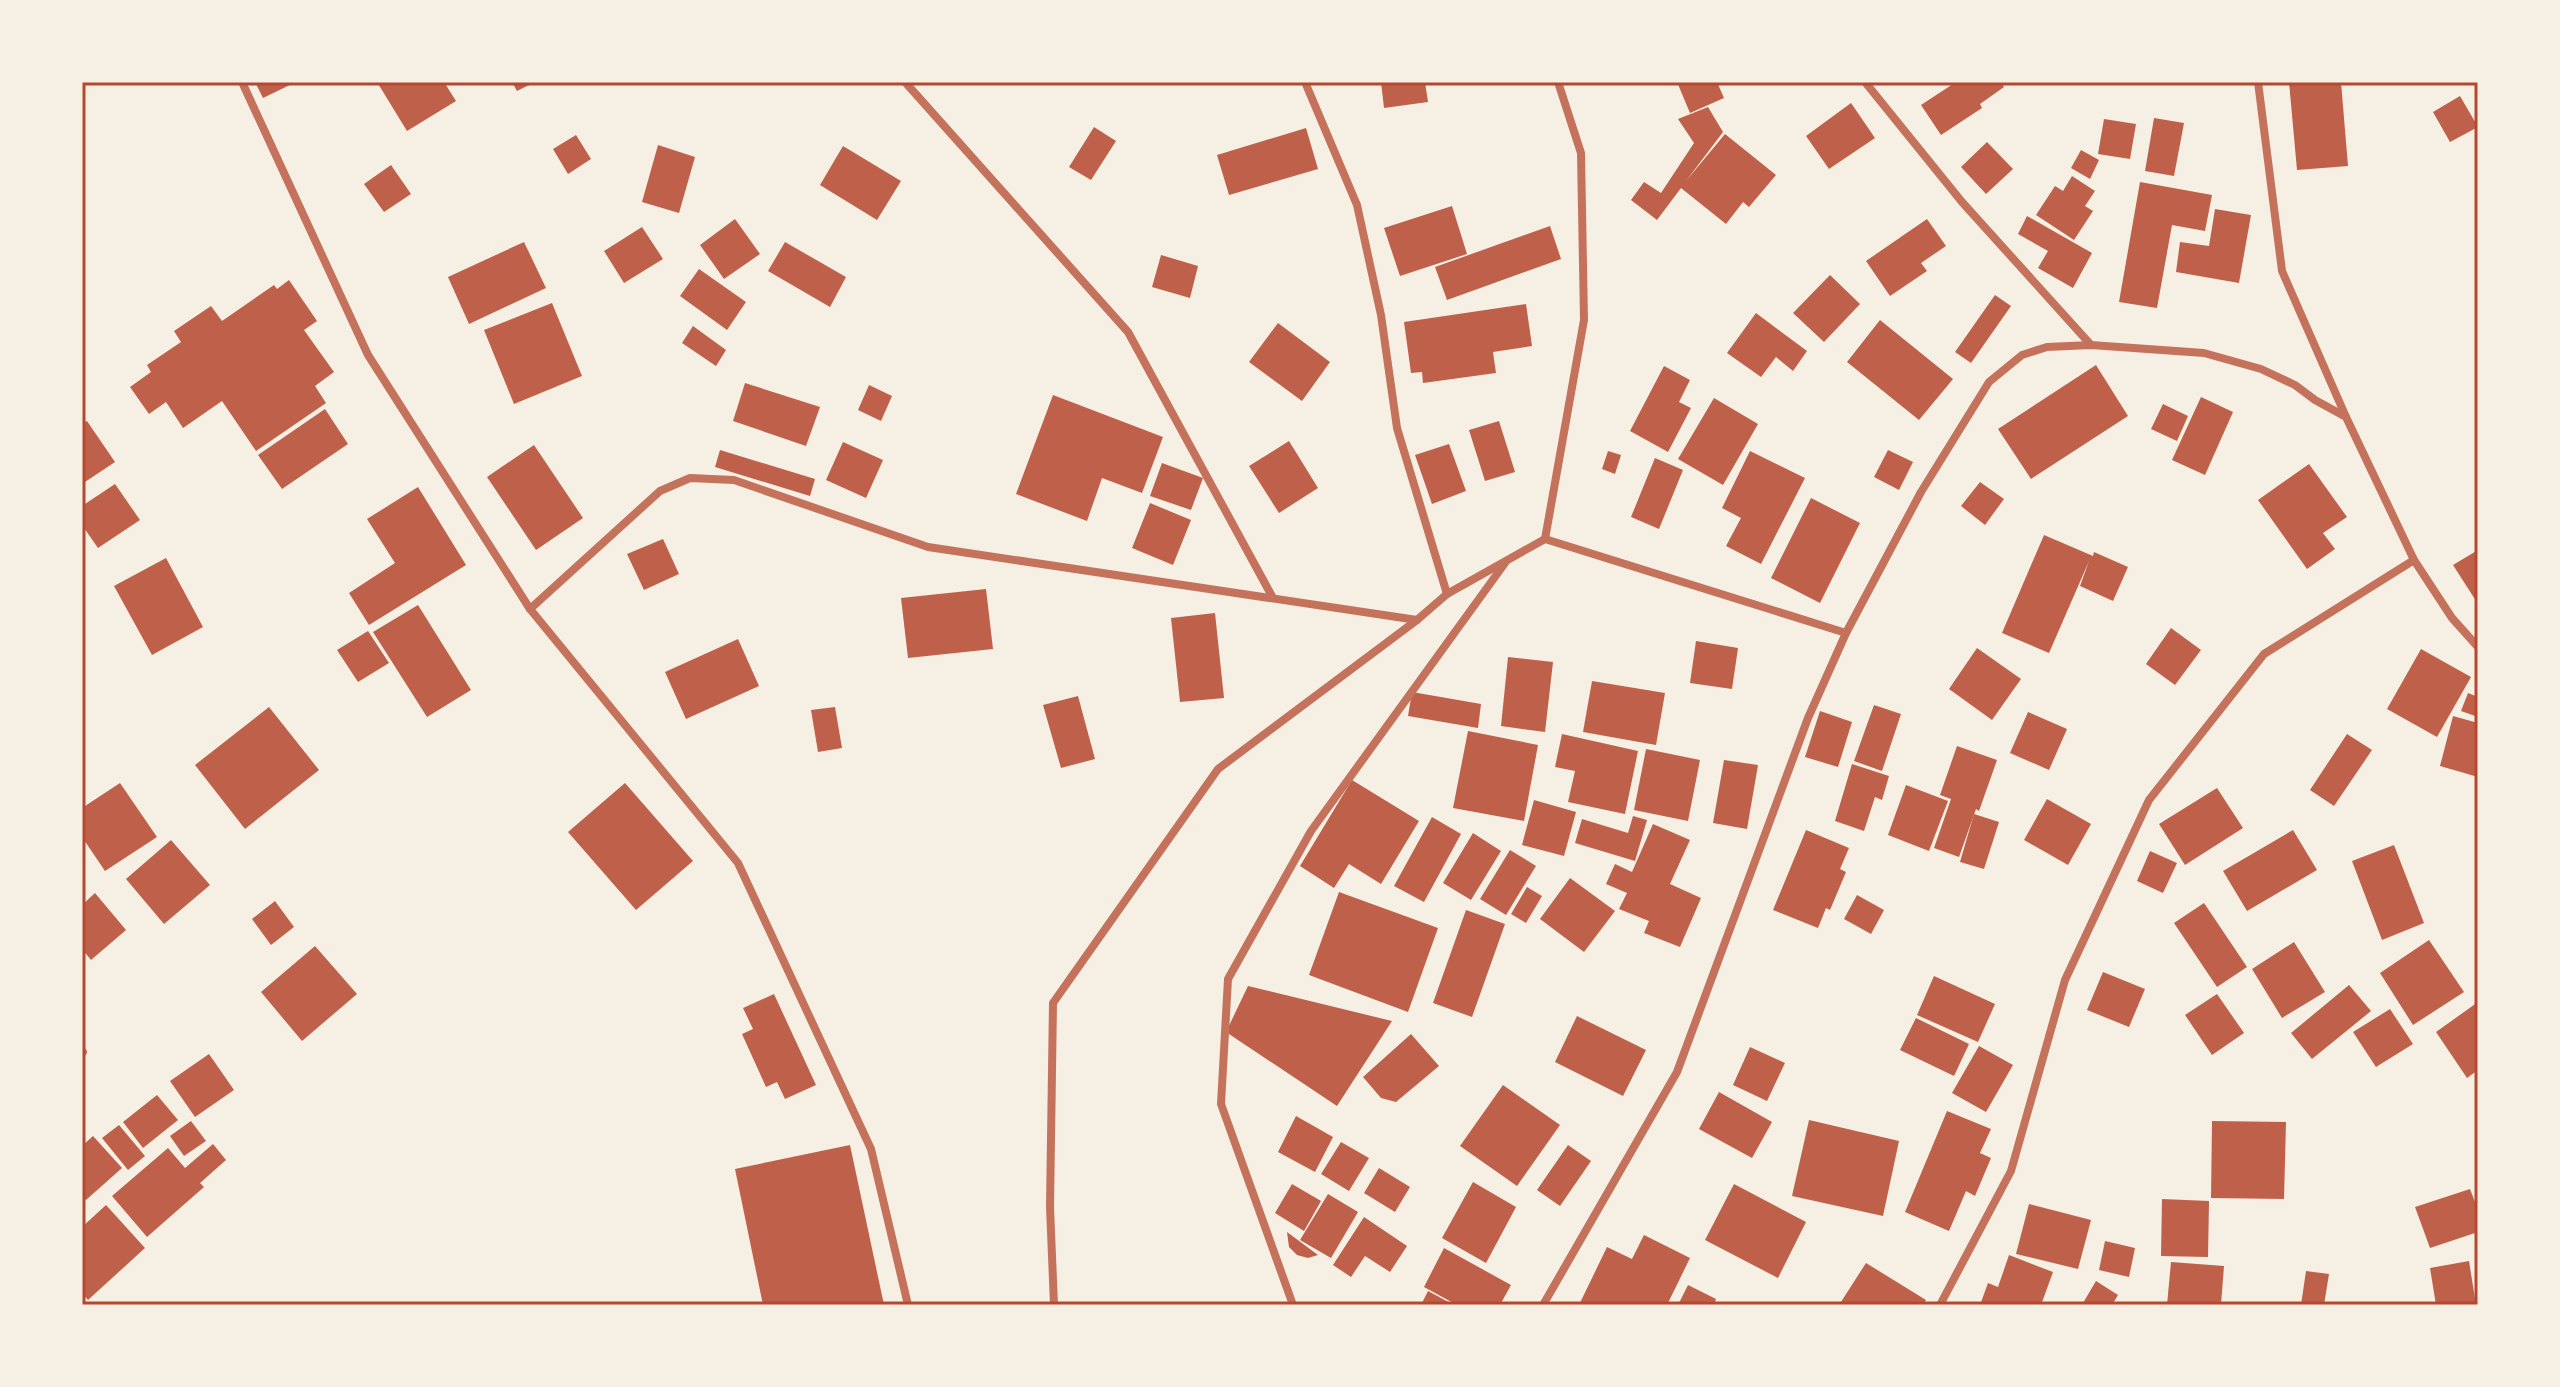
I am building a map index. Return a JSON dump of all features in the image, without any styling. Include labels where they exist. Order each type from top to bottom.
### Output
[{"type":"street","points":[[242,82],[368,355],[530,609],[738,863],[871,1149],[908,1305]]},
{"type":"street","points":[[905,82],[1128,332],[1273,598]]},
{"type":"street","points":[[1305,82],[1357,205],[1381,315],[1397,428],[1447,594]]},
{"type":"street","points":[[1545,539],[1584,320],[1581,153],[1558,82]]},
{"type":"street","points":[[1865,82],[1962,202],[2091,345]]},
{"type":"street","points":[[2258,82],[2282,271],[2346,417],[2414,560],[2452,618],[2478,647]]},
{"type":"street","points":[[1543,1305],[1677,1072],[1808,718],[1846,633],[1921,492],[1989,382],[2022,355],[2047,347],[2091,345],[2204,353],[2261,369],[2295,385],[2346,417]]},
{"type":"street","points":[[530,609],[660,491],[690,478],[734,480],[928,547],[1417,620]]},
{"type":"street","points":[[1054,1305],[1050,1207],[1053,1003],[1218,769],[1417,620],[1447,594],[1545,539],[1846,633]]},
{"type":"street","points":[[1293,1305],[1221,1104],[1228,979],[1311,831],[1507,560]]},
{"type":"street","points":[[1940,1305],[2011,1171],[2065,980],[2149,800],[2264,654],[2414,560]]},
{"type":"building","points":[[255,82],[296,82],[263,98]]},
{"type":"building","points":[[377,82],[444,82],[456,101],[407,131]]},
{"type":"building","points":[[512,82],[535,82],[517,91]]},
{"type":"building","points":[[1381,82],[1425,82],[1428,102],[1384,108]]},
{"type":"building","points":[[1677,82],[1717,82],[1724,98],[1690,113]]},
{"type":"building","points":[[1956,82],[2001,82],[2004,87],[1980,104],[1982,108],[1941,135],[1921,105]]},
{"type":"building","points":[[2289,82],[2341,82],[2348,166],[2297,170]]},
{"type":"building","points":[[2460,96],[2478,127],[2450,142],[2433,112]]},
{"type":"building","points":[[1851,103],[1875,138],[1829,169],[1806,136]]},
{"type":"building","points":[[1708,107],[1723,132],[1686,181],[1725,134],[1776,175],[1749,207],[1743,202],[1726,224],[1681,188],[1657,220],[1631,200],[1644,182],[1661,193],[1694,143],[1678,119]]},
{"type":"building","points":[[2154,118],[2184,123],[2174,176],[2145,171]]},
{"type":"building","points":[[2104,119],[2136,124],[2130,159],[2098,154]]},
{"type":"building","points":[[1094,127],[1116,141],[1091,180],[1069,167]]},
{"type":"building","points":[[1306,128],[1318,169],[1229,195],[1217,155]]},
{"type":"building","points":[[576,135],[591,159],[568,174],[553,149]]},
{"type":"building","points":[[1987,142],[2013,169],[1986,194],[1961,167]]},
{"type":"building","points":[[658,145],[695,157],[679,213],[642,202]]},
{"type":"building","points":[[843,146],[901,181],[877,220],[820,185]]},
{"type":"building","points":[[2081,150],[2099,160],[2090,179],[2071,168]]},
{"type":"building","points":[[391,165],[411,194],[384,212],[364,184]]},
{"type":"building","points":[[2072,176],[2095,191],[2085,206],[2093,211],[2074,240],[2036,215],[2055,186],[2063,191]]},
{"type":"building","points":[[2140,182],[2212,195],[2205,231],[2172,225],[2157,308],[2119,302]]},
{"type":"building","points":[[1452,206],[1467,254],[1400,276],[1384,228]]},
{"type":"building","points":[[2215,209],[2251,215],[2239,283],[2176,272],[2180,242],[2209,246]]},
{"type":"building","points":[[2027,216],[2092,253],[2073,288],[2038,268],[2048,251],[2018,234]]},
{"type":"building","points":[[735,219],[760,254],[724,279],[700,245]]},
{"type":"building","points":[[1927,219],[1946,246],[1921,263],[1927,271],[1890,296],[1866,261]]},
{"type":"building","points":[[1550,226],[1561,259],[1447,300],[1435,267]]},
{"type":"building","points":[[642,227],[663,259],[624,283],[604,251]]},
{"type":"building","points":[[524,242],[546,288],[469,324],[448,277]]},
{"type":"building","points":[[785,242],[846,277],[830,307],[768,271]]},
{"type":"building","points":[[1161,255],[1198,266],[1190,298],[1152,287]]},
{"type":"building","points":[[699,269],[746,302],[727,330],[680,296]]},
{"type":"building","points":[[1830,275],[1860,304],[1824,342],[1793,313]]},
{"type":"building","points":[[289,280],[317,321],[304,330],[334,372],[315,386],[326,403],[256,451],[222,401],[183,428],[166,402],[149,414],[130,387],[151,372],[147,365],[181,342],[174,331],[211,306],[222,321],[274,285],[277,289]]},
{"type":"building","points":[[1995,295],[2011,306],[1971,363],[1955,352]]},
{"type":"building","points":[[552,303],[582,376],[514,404],[484,330]]},
{"type":"building","points":[[1526,304],[1532,346],[1493,352],[1496,373],[1423,383],[1422,372],[1411,373],[1404,322]]},
{"type":"building","points":[[1756,313],[1807,351],[1793,371],[1776,357],[1761,377],[1727,353]]},
{"type":"building","points":[[1880,320],[1953,379],[1919,420],[1847,362]]},
{"type":"building","points":[[1278,323],[1330,362],[1302,401],[1249,362]]},
{"type":"building","points":[[693,326],[726,350],[716,366],[682,343]]},
{"type":"building","points":[[2096,365],[2128,416],[2031,479],[1998,429]]},
{"type":"building","points":[[1664,366],[1690,380],[1679,402],[1691,408],[1668,452],[1630,431]]},
{"type":"building","points":[[745,383],[820,407],[806,446],[733,421]]},
{"type":"building","points":[[869,385],[892,396],[881,421],[858,410]]},
{"type":"building","points":[[1053,395],[1163,437],[1142,493],[1102,478],[1087,521],[1016,494]]},
{"type":"building","points":[[2201,397],[2233,412],[2205,475],[2172,460]]},
{"type":"building","points":[[1714,398],[1758,424],[1723,485],[1678,459]]},
{"type":"building","points":[[2163,404],[2188,416],[2177,441],[2151,429]]},
{"type":"building","points":[[325,409],[348,444],[282,489],[258,455]]},
{"type":"building","points":[[87,421],[115,462],[82,484],[82,424]]},
{"type":"building","points":[[1499,421],[1515,472],[1485,481],[1469,430]]},
{"type":"building","points":[[1289,441],[1318,488],[1279,513],[1249,466]]},
{"type":"building","points":[[843,442],[883,460],[866,498],[826,480]]},
{"type":"building","points":[[1449,444],[1466,491],[1432,504],[1415,455]]},
{"type":"building","points":[[534,445],[583,518],[536,550],[487,477]]},
{"type":"building","points":[[720,450],[815,479],[810,496],[715,467]]},
{"type":"building","points":[[1888,450],[1913,462],[1899,490],[1874,477]]},
{"type":"building","points":[[1608,451],[1621,455],[1615,474],[1602,469]]},
{"type":"building","points":[[1750,451],[1805,478],[1761,564],[1726,546],[1741,518],[1722,508]]},
{"type":"building","points":[[1655,458],[1683,470],[1659,529],[1631,517]]},
{"type":"building","points":[[1162,463],[1203,478],[1191,510],[1150,496]]},
{"type":"building","points":[[2309,464],[2347,517],[2323,533],[2335,549],[2307,569],[2258,500]]},
{"type":"building","points":[[1980,482],[2004,499],[1985,525],[1961,506]]},
{"type":"building","points":[[115,484],[140,520],[98,548],[82,525],[82,506]]},
{"type":"building","points":[[418,487],[466,565],[369,625],[349,593],[395,563],[367,519]]},
{"type":"building","points":[[1811,498],[1860,523],[1820,603],[1771,578]]},
{"type":"building","points":[[1150,503],[1191,520],[1173,565],[1132,548]]},
{"type":"building","points":[[2044,535],[2128,567],[2113,601],[2080,586],[2089,561],[2049,653],[2002,633]]},
{"type":"building","points":[[663,539],[679,574],[644,590],[627,554]]},
{"type":"building","points":[[2478,550],[2478,604],[2453,565]]},
{"type":"building","points":[[166,558],[203,627],[152,655],[114,586]]},
{"type":"building","points":[[986,589],[993,649],[908,658],[901,598]]},
{"type":"building","points":[[418,605],[471,690],[427,717],[373,632]]},
{"type":"building","points":[[1215,613],[1224,698],[1180,702],[1171,618]]},
{"type":"building","points":[[2171,628],[2201,650],[2175,685],[2146,664]]},
{"type":"building","points":[[368,631],[389,663],[358,682],[337,650]]},
{"type":"building","points":[[738,639],[759,686],[686,719],[665,672]]},
{"type":"building","points":[[1696,641],[1738,648],[1732,689],[1690,683]]},
{"type":"building","points":[[1977,648],[2021,679],[1992,720],[1949,689]]},
{"type":"building","points":[[2421,649],[2471,677],[2437,737],[2387,709]]},
{"type":"building","points":[[1508,657],[1553,662],[1545,732],[1501,726]]},
{"type":"building","points":[[1592,681],[1665,693],[1656,745],[1583,732]]},
{"type":"building","points":[[1412,692],[1481,704],[1478,728],[1408,716]]},
{"type":"building","points":[[2468,693],[2478,697],[2478,717],[2461,711]]},
{"type":"building","points":[[1078,696],[1095,759],[1061,768],[1043,705]]},
{"type":"building","points":[[1874,705],[1901,714],[1882,771],[1854,761]]},
{"type":"building","points":[[269,707],[319,770],[245,829],[195,765]]},
{"type":"building","points":[[835,707],[842,748],[818,752],[811,710]]},
{"type":"building","points":[[1820,711],[1852,722],[1838,767],[1805,757]]},
{"type":"building","points":[[2028,712],[2067,729],[2049,770],[2010,753]]},
{"type":"building","points":[[2453,716],[2478,723],[2478,777],[2440,766]]},
{"type":"building","points":[[1468,731],[1538,745],[1524,821],[1453,808]]},
{"type":"building","points":[[1562,734],[1638,751],[1625,814],[1568,802],[1575,771],[1555,767]]},
{"type":"building","points":[[2347,734],[2372,750],[2334,806],[2310,790]]},
{"type":"building","points":[[1957,746],[1997,760],[1959,857],[1934,848],[1951,799],[1940,795]]},
{"type":"building","points":[[1646,749],[1700,760],[1688,821],[1634,810]]},
{"type":"building","points":[[1724,760],[1758,765],[1747,829],[1713,823]]},
{"type":"building","points":[[1852,764],[1889,776],[1882,800],[1875,797],[1864,831],[1835,821]]},
{"type":"building","points":[[1352,780],[1419,821],[1381,884],[1349,864],[1334,888],[1300,866]]},
{"type":"building","points":[[120,783],[157,837],[105,871],[82,837],[82,808]]},
{"type":"building","points":[[625,783],[693,861],[636,910],[568,832]]},
{"type":"building","points":[[1906,785],[1948,801],[1929,851],[1888,835]]},
{"type":"building","points":[[2217,788],[2243,828],[2185,865],[2159,824]]},
{"type":"building","points":[[2047,799],[2091,824],[2068,865],[2024,840]]},
{"type":"building","points":[[1534,800],[1576,812],[1564,856],[1522,845]]},
{"type":"building","points":[[1974,814],[1999,822],[1984,869],[1960,862]]},
{"type":"building","points":[[1633,816],[1647,820],[1635,861],[1575,843],[1582,819],[1628,833]]},
{"type":"building","points":[[1432,817],[1461,834],[1424,902],[1394,886]]},
{"type":"building","points":[[1653,824],[1690,840],[1670,884],[1701,898],[1680,947],[1644,933],[1649,921],[1619,909],[1627,893],[1606,884],[1615,864],[1632,872]]},
{"type":"building","points":[[1806,830],[1849,848],[1840,869],[1846,872],[1830,910],[1826,908],[1818,928],[1773,910]]},
{"type":"building","points":[[2293,830],[2317,870],[2247,911],[2223,871]]},
{"type":"building","points":[[1473,833],[1501,851],[1471,900],[1443,883]]},
{"type":"building","points":[[171,840],[210,885],[164,924],[126,879]]},
{"type":"building","points":[[2394,845],[2424,923],[2382,940],[2352,861]]},
{"type":"building","points":[[1510,850],[1536,866],[1506,915],[1480,899]]},
{"type":"building","points":[[2150,851],[2177,863],[2163,893],[2137,881]]},
{"type":"building","points":[[1570,878],[1615,911],[1584,952],[1540,919]]},
{"type":"building","points":[[1527,887],[1542,896],[1526,923],[1511,914]]},
{"type":"building","points":[[1339,892],[1438,928],[1408,1012],[1309,975]]},
{"type":"building","points":[[95,893],[126,930],[91,960],[82,949],[82,905]]},
{"type":"building","points":[[1857,895],[1884,910],[1871,934],[1844,919]]},
{"type":"building","points":[[275,901],[294,927],[271,945],[252,919]]},
{"type":"building","points":[[2204,903],[2247,967],[2217,987],[2174,923]]},
{"type":"building","points":[[1466,910],[1505,924],[1472,1017],[1433,1003]]},
{"type":"building","points":[[2429,940],[2464,992],[2413,1025],[2380,973]]},
{"type":"building","points":[[2294,942],[2325,992],[2282,1018],[2252,969]]},
{"type":"building","points":[[315,946],[357,994],[302,1041],[261,992]]},
{"type":"building","points":[[2103,972],[2145,989],[2129,1027],[2087,1010]]},
{"type":"building","points":[[1934,976],[1995,1004],[1978,1042],[1917,1015]]},
{"type":"building","points":[[2349,985],[2371,1011],[2312,1059],[2291,1033]]},
{"type":"building","points":[[1248,986],[1392,1021],[1337,1106],[1226,1032]]},
{"type":"building","points":[[774,994],[816,1085],[785,1099],[777,1082],[766,1087],[742,1034],[753,1029],[743,1008]]},
{"type":"building","points":[[2217,994],[2244,1033],[2212,1055],[2185,1015]]},
{"type":"building","points":[[2478,1002],[2478,1070],[2467,1078],[2436,1032]]},
{"type":"building","points":[[2390,1009],[2413,1044],[2376,1067],[2353,1032]]},
{"type":"building","points":[[1577,1016],[1646,1050],[1623,1096],[1555,1062]]},
{"type":"building","points":[[1916,1018],[1969,1044],[1954,1076],[1900,1050]]},
{"type":"building","points":[[1411,1034],[1439,1066],[1396,1102],[1381,1098],[1363,1077]]},
{"type":"building","points":[[1979,1046],[2013,1065],[1986,1112],[1952,1093]]},
{"type":"building","points":[[1750,1047],[1785,1063],[1767,1101],[1733,1085]]},
{"type":"building","points":[[209,1054],[234,1090],[195,1117],[170,1081]]},
{"type":"building","points":[[1503,1085],[1560,1125],[1517,1186],[1460,1146]]},
{"type":"building","points":[[1719,1092],[1772,1122],[1752,1158],[1699,1129]]},
{"type":"building","points":[[157,1095],[178,1120],[143,1148],[123,1122]]},
{"type":"building","points":[[1947,1111],[1991,1129],[1980,1153],[1991,1158],[1975,1196],[1966,1191],[1949,1231],[1905,1212]]},
{"type":"building","points":[[1296,1116],[1333,1137],[1315,1172],[1278,1152]]},
{"type":"building","points":[[1809,1120],[1899,1141],[1883,1216],[1792,1196]]},
{"type":"building","points":[[191,1121],[206,1141],[184,1156],[170,1136]]},
{"type":"building","points":[[2212,1121],[2286,1122],[2284,1199],[2211,1198]]},
{"type":"building","points":[[119,1125],[145,1156],[128,1170],[102,1138]]},
{"type":"building","points":[[93,1136],[122,1168],[86,1200],[82,1195],[82,1146]]},
{"type":"building","points":[[1341,1142],[1369,1158],[1349,1191],[1321,1174]]},
{"type":"building","points":[[213,1144],[226,1160],[200,1183],[204,1187],[147,1237],[112,1196],[168,1148],[185,1168]]},
{"type":"building","points":[[850,1145],[884,1305],[763,1305],[735,1169]]},
{"type":"building","points":[[1568,1145],[1591,1161],[1560,1206],[1537,1190]]},
{"type":"building","points":[[1379,1168],[1410,1187],[1395,1212],[1364,1193]]},
{"type":"building","points":[[1473,1182],[1516,1207],[1486,1263],[1442,1238]]},
{"type":"building","points":[[1292,1184],[1321,1201],[1304,1231],[1275,1213]]},
{"type":"building","points":[[1734,1184],[1806,1222],[1778,1278],[1705,1240]]},
{"type":"building","points":[[2470,1189],[2478,1210],[2478,1232],[2430,1248],[2415,1207]]},
{"type":"building","points":[[1328,1194],[1358,1212],[1331,1258],[1300,1240]]},
{"type":"building","points":[[2162,1199],[2209,1201],[2208,1257],[2161,1256]]},
{"type":"building","points":[[2029,1204],[2091,1220],[2078,1269],[2016,1254]]},
{"type":"building","points":[[106,1205],[145,1248],[88,1300],[82,1293],[82,1227]]},
{"type":"building","points":[[1364,1217],[1407,1246],[1390,1272],[1365,1256],[1351,1277],[1333,1265]]},
{"type":"building","points":[[1287,1232],[1318,1255],[1308,1258],[1297,1255],[1289,1247]]},
{"type":"building","points":[[1644,1235],[1690,1258],[1667,1305],[1579,1305],[1607,1247],[1632,1259]]},
{"type":"building","points":[[2105,1241],[2135,1248],[2129,1277],[2099,1270]]},
{"type":"building","points":[[1444,1248],[1511,1285],[1500,1305],[1457,1305],[1424,1287]]},
{"type":"building","points":[[2009,1255],[2053,1272],[2041,1305],[1980,1305],[1988,1283],[1998,1287]]},
{"type":"building","points":[[2469,1261],[2476,1305],[2436,1305],[2430,1268]]},
{"type":"building","points":[[2171,1262],[2224,1266],[2221,1305],[2167,1305]]},
{"type":"building","points":[[1866,1263],[1926,1300],[1923,1305],[1839,1305]]},
{"type":"building","points":[[2306,1271],[2329,1274],[2324,1305],[2301,1305]]},
{"type":"building","points":[[2096,1281],[2118,1295],[2112,1305],[2083,1303]]},
{"type":"building","points":[[1688,1285],[1716,1299],[1714,1305],[1678,1305]]},
{"type":"building","points":[[1428,1291],[1454,1305],[1421,1305]]}]
